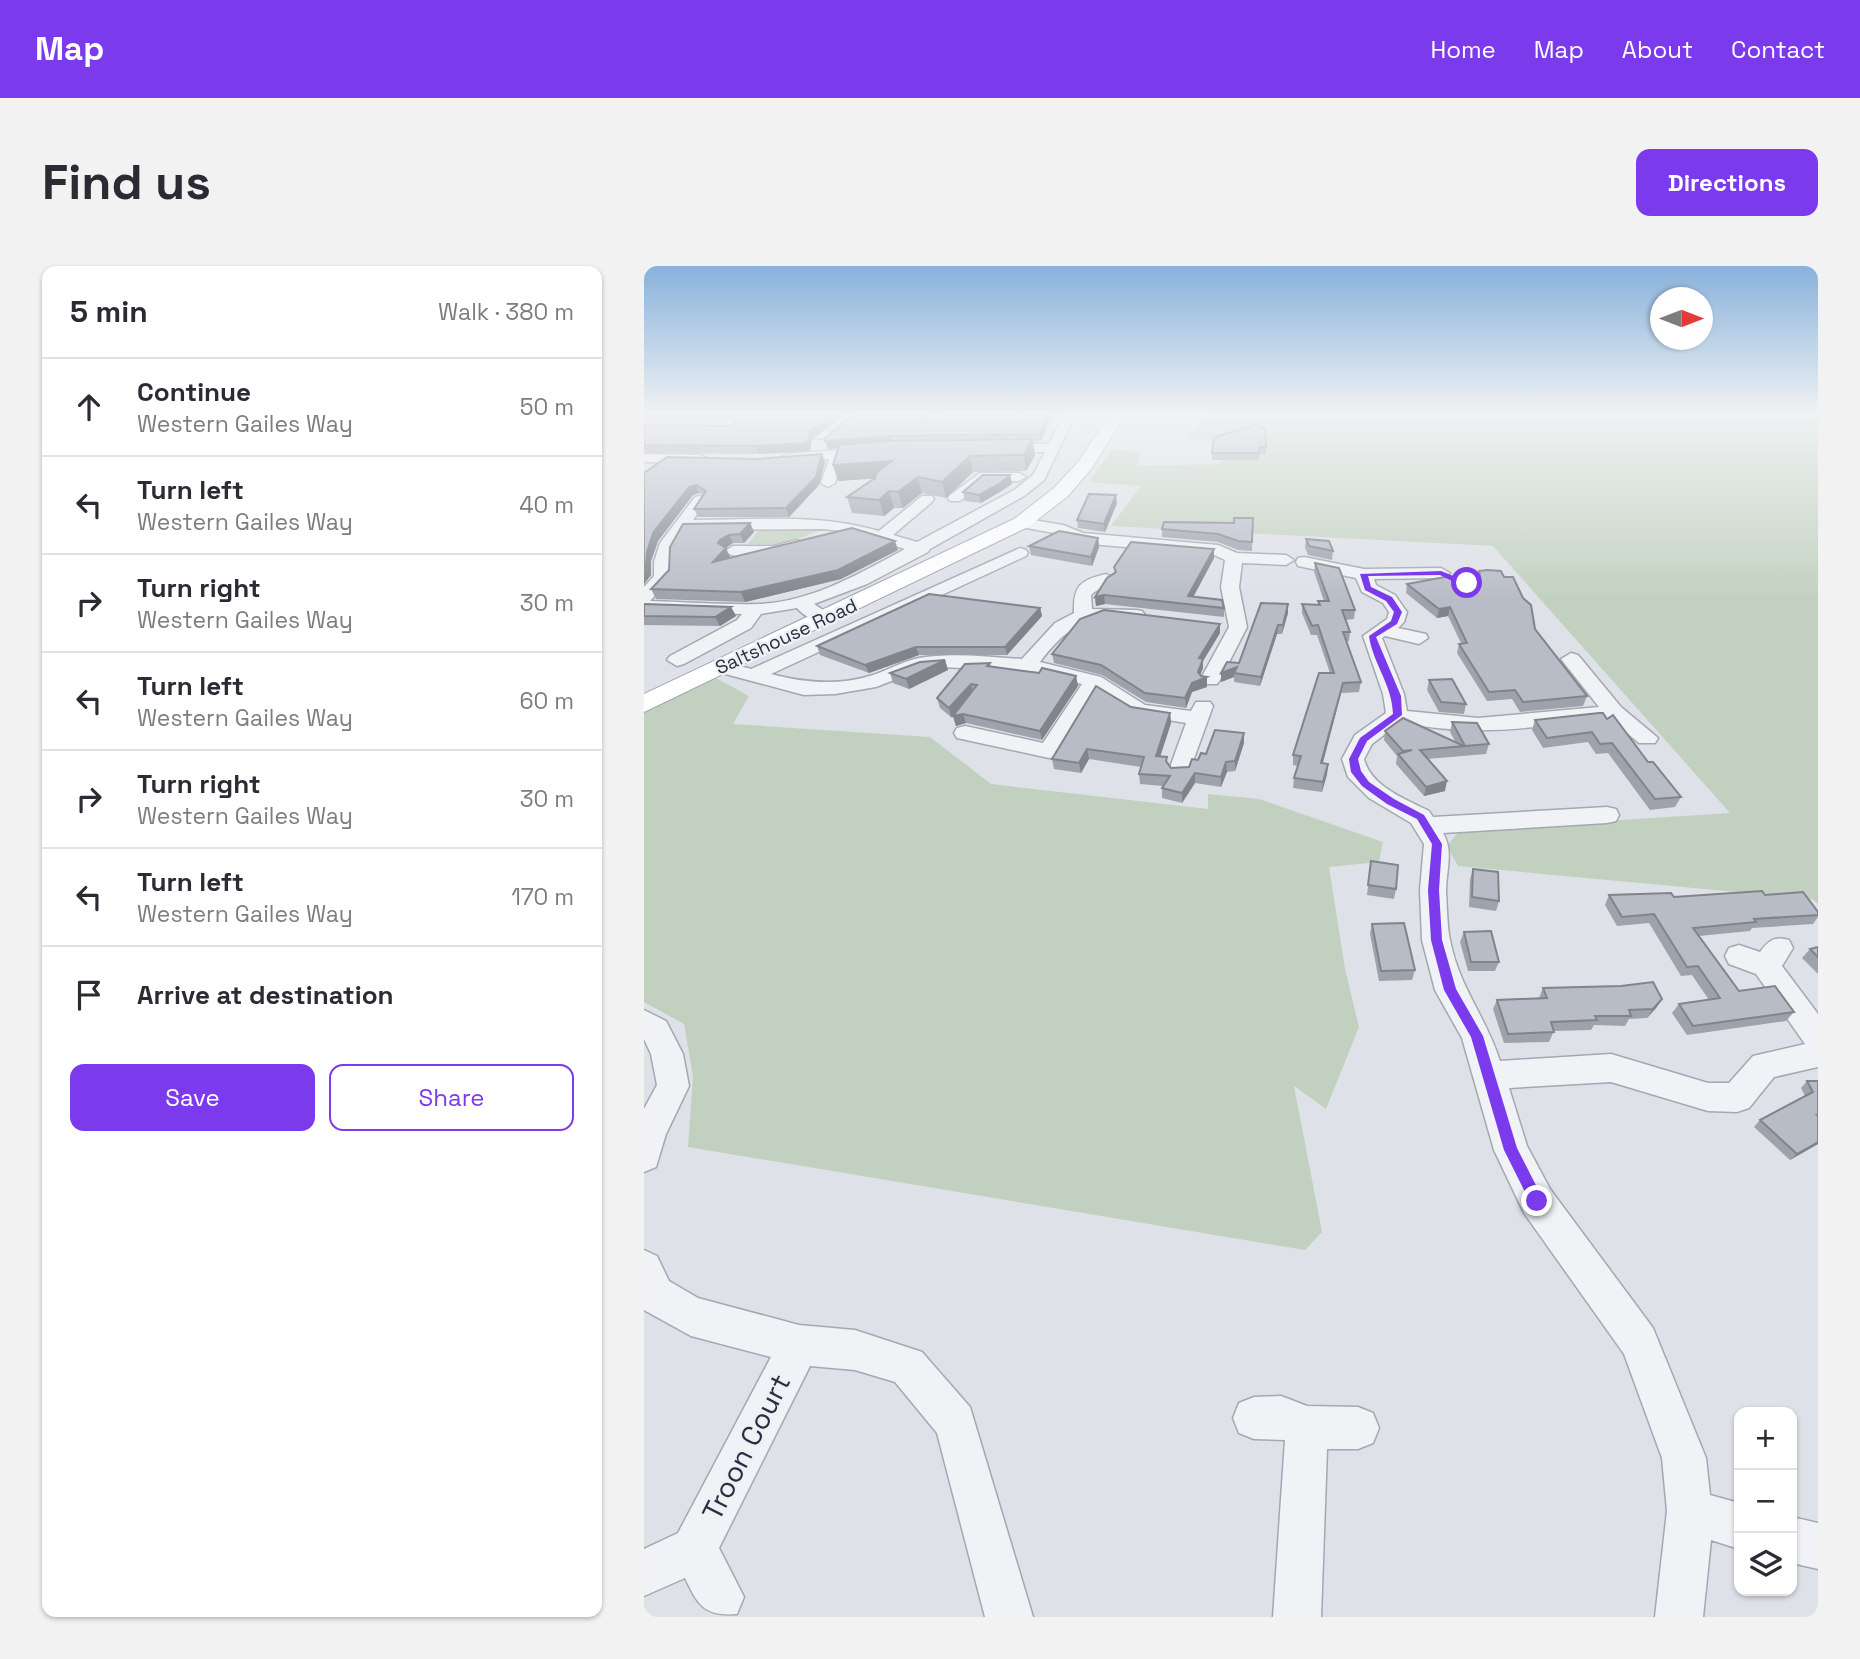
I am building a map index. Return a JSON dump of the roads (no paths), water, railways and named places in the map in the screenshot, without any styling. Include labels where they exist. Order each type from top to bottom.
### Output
[{"type":"main road","name":"Saltshouse Road","points":[[644,704],[825,617],[925,559],[1021,523],[1061,492],[1076,475]]},
{"type":"street","points":[[828,483],[830,475]]},
{"type":"street","points":[[955,498],[980,477],[1039,477]]},
{"type":"street","points":[[644,606],[756,608],[804,601],[925,559],[1039,477]]},
{"type":"street","points":[[882,536],[927,499]]},
{"type":"street","points":[[644,597],[663,577],[662,553],[667,543],[700,500]]},
{"type":"street","points":[[682,525],[823,524],[842,518],[925,559],[959,582]]},
{"type":"street","points":[[733,551],[774,551],[810,542],[842,518]]},
{"type":"street","points":[[1021,523],[1063,530],[1080,538],[1226,551],[1364,574],[1441,566],[1463,584]]},
{"type":"street","points":[[1027,665],[1047,639],[1079,616],[1082,594],[1107,574],[1129,542]]},
{"type":"street","points":[[1210,680],[1238,627],[1226,551]]},
{"type":"street","name":"Saltshouse Road","points":[[751,676],[1020,553]]},
{"type":"street","points":[[1364,574],[1368,588],[1389,599],[1398,612],[1395,622],[1372,636],[1374,647],[1396,696],[1397,715]]},
{"type":"street","points":[[804,601],[806,608],[825,617]]},
{"type":"street","points":[[677,660],[744,625],[756,608]]},
{"type":"street","points":[[1048,610],[1079,616],[1105,612],[1160,618]]},
{"type":"street","points":[[1214,625],[1238,627]]},
{"type":"street","points":[[1381,630],[1427,639]]},
{"type":"street","points":[[1571,659],[1614,711],[1647,738]]},
{"type":"street","points":[[721,667],[804,689],[835,688],[876,681],[918,664],[939,661],[1027,665],[1094,681],[1139,710],[1201,712],[1180,770]]},
{"type":"street","points":[[965,733],[1049,751],[1094,681]]},
{"type":"street","points":[[1397,715],[1427,723],[1462,726],[1531,722],[1614,711]]},
{"type":"street","points":[[1397,715],[1363,740],[1353,759],[1356,772],[1377,793],[1411,811],[1426,826],[1437,844],[1433,890],[1436,940],[1450,990],[1477,1036],[1511,1150],[1537,1201],[1639,1342],[1684,1458],[1689,1511],[1679,1617]]},
{"type":"street","points":[[1426,826],[1607,815]]},
{"type":"street","points":[[1761,957],[1818,1037]]},
{"type":"street","points":[[644,1021],[655,1030],[667,1054],[673,1086],[649,1133],[644,1156]]},
{"type":"street","points":[[1489,1075],[1611,1068],[1708,1097],[1737,1098],[1764,1066],[1818,1054]]},
{"type":"street","points":[[644,1269],[655,1295],[691,1316],[799,1345],[855,1350],[908,1366],[955,1422],[1009,1617]]},
{"type":"street","name":"Troon Court","points":[[694,1549],[799,1345]]},
{"type":"street","points":[[1254,1418],[1281,1417],[1307,1427],[1358,1428]]},
{"type":"street","points":[[1297,1617],[1307,1427]]},
{"type":"street","points":[[1689,1511],[1734,1524]]},
{"type":"street","points":[[1797,1541],[1818,1546]]},
{"type":"street","points":[[646,1573],[694,1549],[720,1597]]}]
